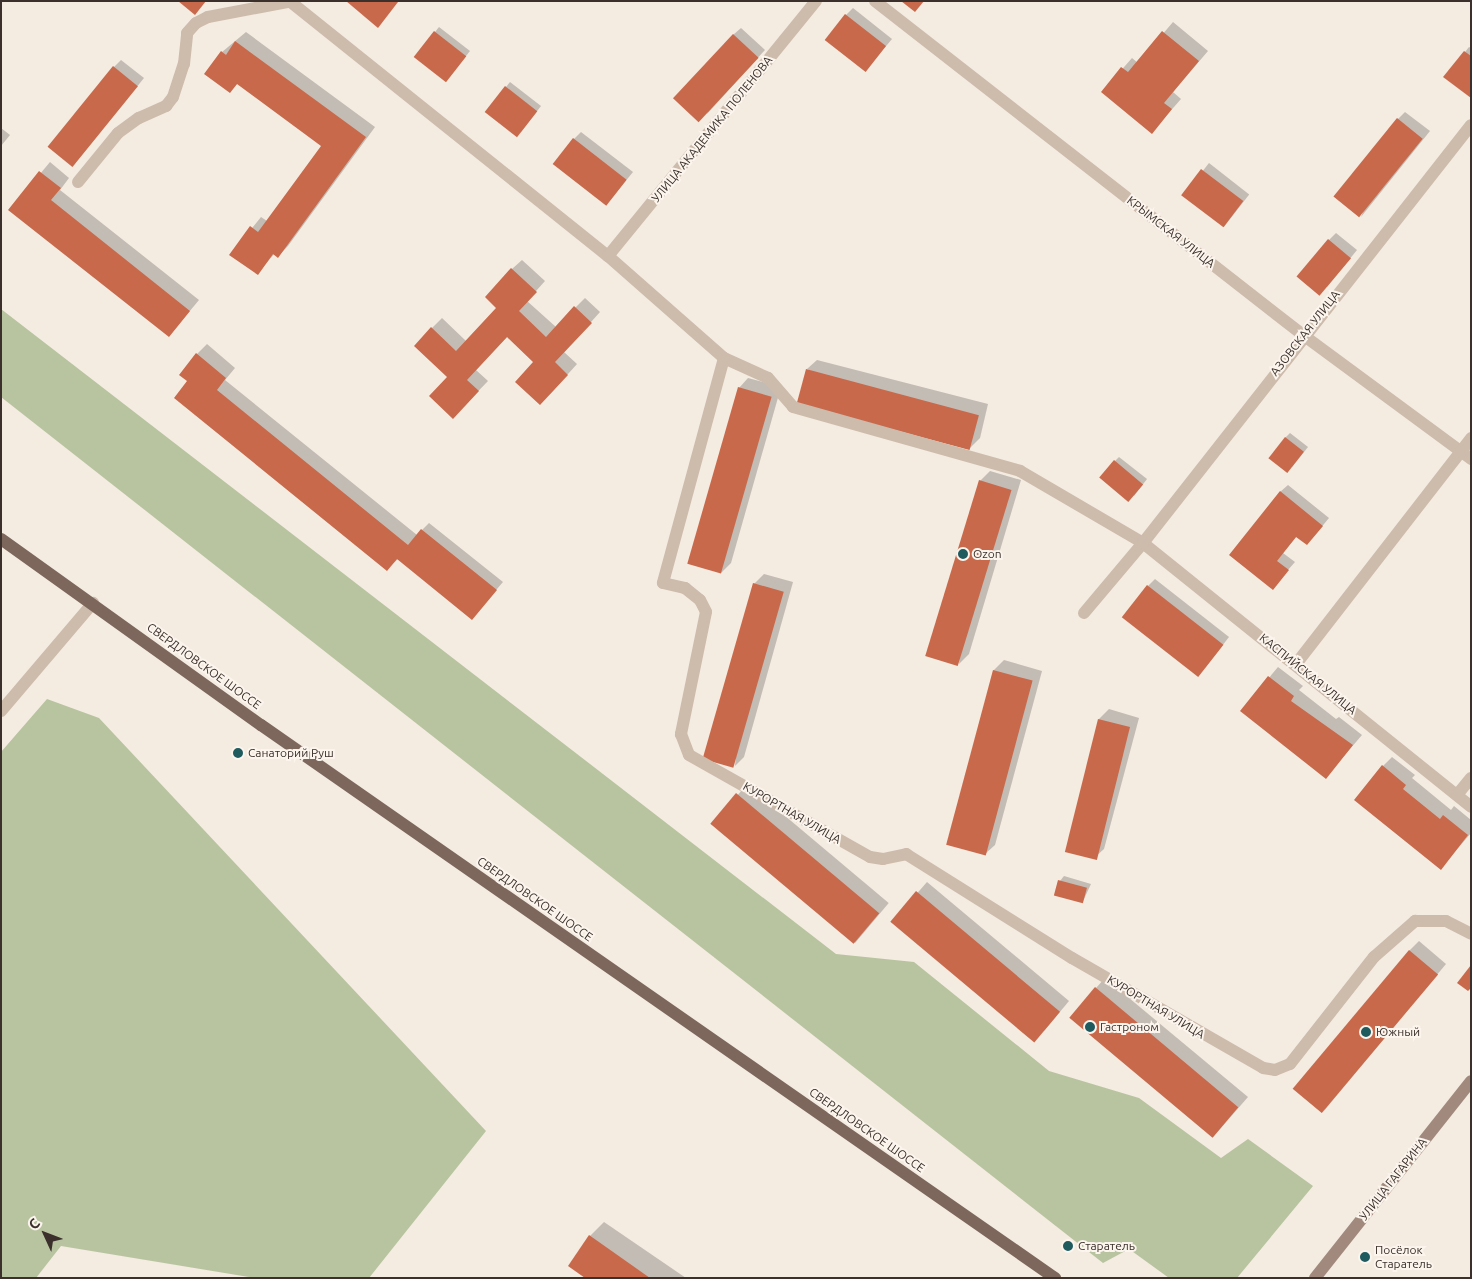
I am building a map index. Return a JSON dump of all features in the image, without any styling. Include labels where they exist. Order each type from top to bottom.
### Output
[{"type":"main road","name":"СВЕРДЛОВСКОЕ ШОССЕ","points":[[1,539],[269,730],[1056,1278]]},
{"type":"street","name":"УЛИЦА АКАДЕМИКА ПОЛЕНОВА","points":[[608,256],[816,1]]},
{"type":"street","name":"КРЫМСКАЯ УЛИЦА","points":[[875,1],[1303,335],[1466,455]]},
{"type":"street","name":"КАСПИЙСКАЯ УЛИЦА","points":[[292,2],[608,256],[724,358],[768,378],[793,406],[803,411],[1020,471],[1143,543],[1296,664],[1471,807]]},
{"type":"street","points":[[78,182],[118,133],[166,106],[173,97],[184,64],[187,33],[196,23],[208,17],[292,2]]},
{"type":"street","name":"АЗОВСКАЯ УЛИЦА","points":[[1084,613],[1143,543],[1303,335],[1471,125]]},
{"type":"street","name":"КУРОРТНАЯ УЛИЦА","points":[[724,358],[662,583],[685,588],[700,600],[706,612],[681,734],[689,755],[870,857],[883,860],[906,854],[1194,1030],[1263,1068],[1274,1070],[1290,1064],[1374,957],[1415,921],[1446,921],[1471,934]]},
{"type":"street","points":[[1296,664],[1466,455],[1471,438]]},
{"type":"street","points":[[1,711],[93,603]]},
{"type":"street","points":[[1458,796],[1471,778]]},
{"type":"street","name":"УЛИЦА ГАГАРИНА","points":[[1315,1278],[1471,1081]]},
{"type":"green space","points":[[1,309],[836,954],[914,962],[1049,1071],[1139,1098],[1221,1158],[1248,1139],[1313,1186],[1237,1278],[1169,1278],[1129,1249],[1103,1263],[1,397]]},
{"type":"green space","points":[[47,699],[99,718],[486,1131],[369,1278],[255,1278],[61,1246],[36,1278],[1,1278],[1,752]]},
{"type":"building","points":[[178,1],[206,1],[195,15]]},
{"type":"building","points":[[346,1],[397,1],[398,2],[378,28]]},
{"type":"building","points":[[901,1],[924,1],[915,12]]},
{"type":"building","points":[[845,14],[886,46],[866,72],[825,40]]},
{"type":"building","points":[[434,31],[466,56],[446,82],[414,57]]},
{"type":"building","points":[[1162,31],[1199,61],[1164,103],[1172,109],[1152,134],[1101,92],[1121,67],[1128,72]]},
{"type":"building","points":[[733,34],[759,58],[699,122],[673,98]]},
{"type":"building","points":[[235,41],[366,137],[278,258],[273,254],[258,275],[229,255],[250,226],[258,232],[321,146],[237,84],[230,93],[204,74],[221,51],[226,55]]},
{"type":"building","points":[[1464,51],[1471,56],[1471,98],[1443,77]]},
{"type":"building","points":[[113,66],[138,86],[72,167],[48,147]]},
{"type":"building","points":[[505,86],[537,111],[517,137],[485,112]]},
{"type":"building","points":[[1397,118],[1423,139],[1359,217],[1333,196]]},
{"type":"building","points":[[573,138],[627,180],[606,206],[553,164]]},
{"type":"building","points":[[1201,169],[1243,201],[1223,227],[1181,195]]},
{"type":"building","points":[[39,171],[61,188],[51,200],[190,311],[169,337],[8,210]]},
{"type":"building","points":[[1328,239],[1351,258],[1319,296],[1297,277]]},
{"type":"building","points":[[511,268],[537,292],[519,311],[546,337],[574,306],[592,323],[555,362],[568,375],[540,405],[515,382],[533,362],[507,337],[467,380],[479,391],[453,419],[429,396],[447,377],[414,346],[431,327],[456,351],[496,308],[485,297]]},
{"type":"building","points":[[196,353],[226,378],[217,390],[408,545],[421,529],[497,590],[472,620],[397,559],[387,571],[174,398],[187,381],[179,375]]},
{"type":"building","points":[[806,369],[979,415],[970,450],[797,404]]},
{"type":"building","points":[[738,387],[772,397],[721,574],[687,564]]},
{"type":"building","points":[[1285,437],[1304,452],[1287,473],[1268,458]]},
{"type":"building","points":[[1114,460],[1143,484],[1128,502],[1099,478]]},
{"type":"building","points":[[979,480],[1012,490],[958,666],[925,656]]},
{"type":"building","points":[[1280,491],[1323,526],[1307,545],[1296,537],[1277,561],[1289,570],[1273,590],[1229,555]]},
{"type":"building","points":[[753,583],[784,592],[733,768],[703,759]]},
{"type":"building","points":[[1147,585],[1223,645],[1198,677],[1122,617]]},
{"type":"building","points":[[993,670],[1033,681],[986,855],[946,845]]},
{"type":"building","points":[[1268,676],[1294,696],[1291,701],[1353,745],[1326,779],[1240,711]]},
{"type":"building","points":[[1098,719],[1130,727],[1097,860],[1065,852]]},
{"type":"building","points":[[1382,765],[1406,785],[1403,789],[1440,819],[1443,815],[1468,835],[1441,870],[1354,800]]},
{"type":"building","points":[[736,793],[879,913],[854,944],[710,824]]},
{"type":"building","points":[[1058,880],[1087,888],[1083,903],[1054,895]]},
{"type":"building","points":[[916,891],[1060,1012],[1034,1042],[890,922]]},
{"type":"building","name":"Южный","points":[[1409,950],[1438,974],[1322,1113],[1293,1089]]},
{"type":"building","points":[[1471,965],[1471,988],[1468,991],[1457,983]]},
{"type":"building","points":[[1095,987],[1238,1107],[1213,1138],[1069,1018]]},
{"type":"building","points":[[589,1235],[650,1278],[585,1278],[568,1266]]},
{"type":"place","name":"Ozon","points":[[963,554]]},
{"type":"place","name":"Санаторий Руш","points":[[238,753]]},
{"type":"place","name":"Гастроном","points":[[1090,1027]]},
{"type":"place","name":"Южный","points":[[1366,1032]]},
{"type":"place","name":"Старатель","points":[[1068,1246]]},
{"type":"place","name":"Посёлок Старатель","points":[[1365,1257]]}]
